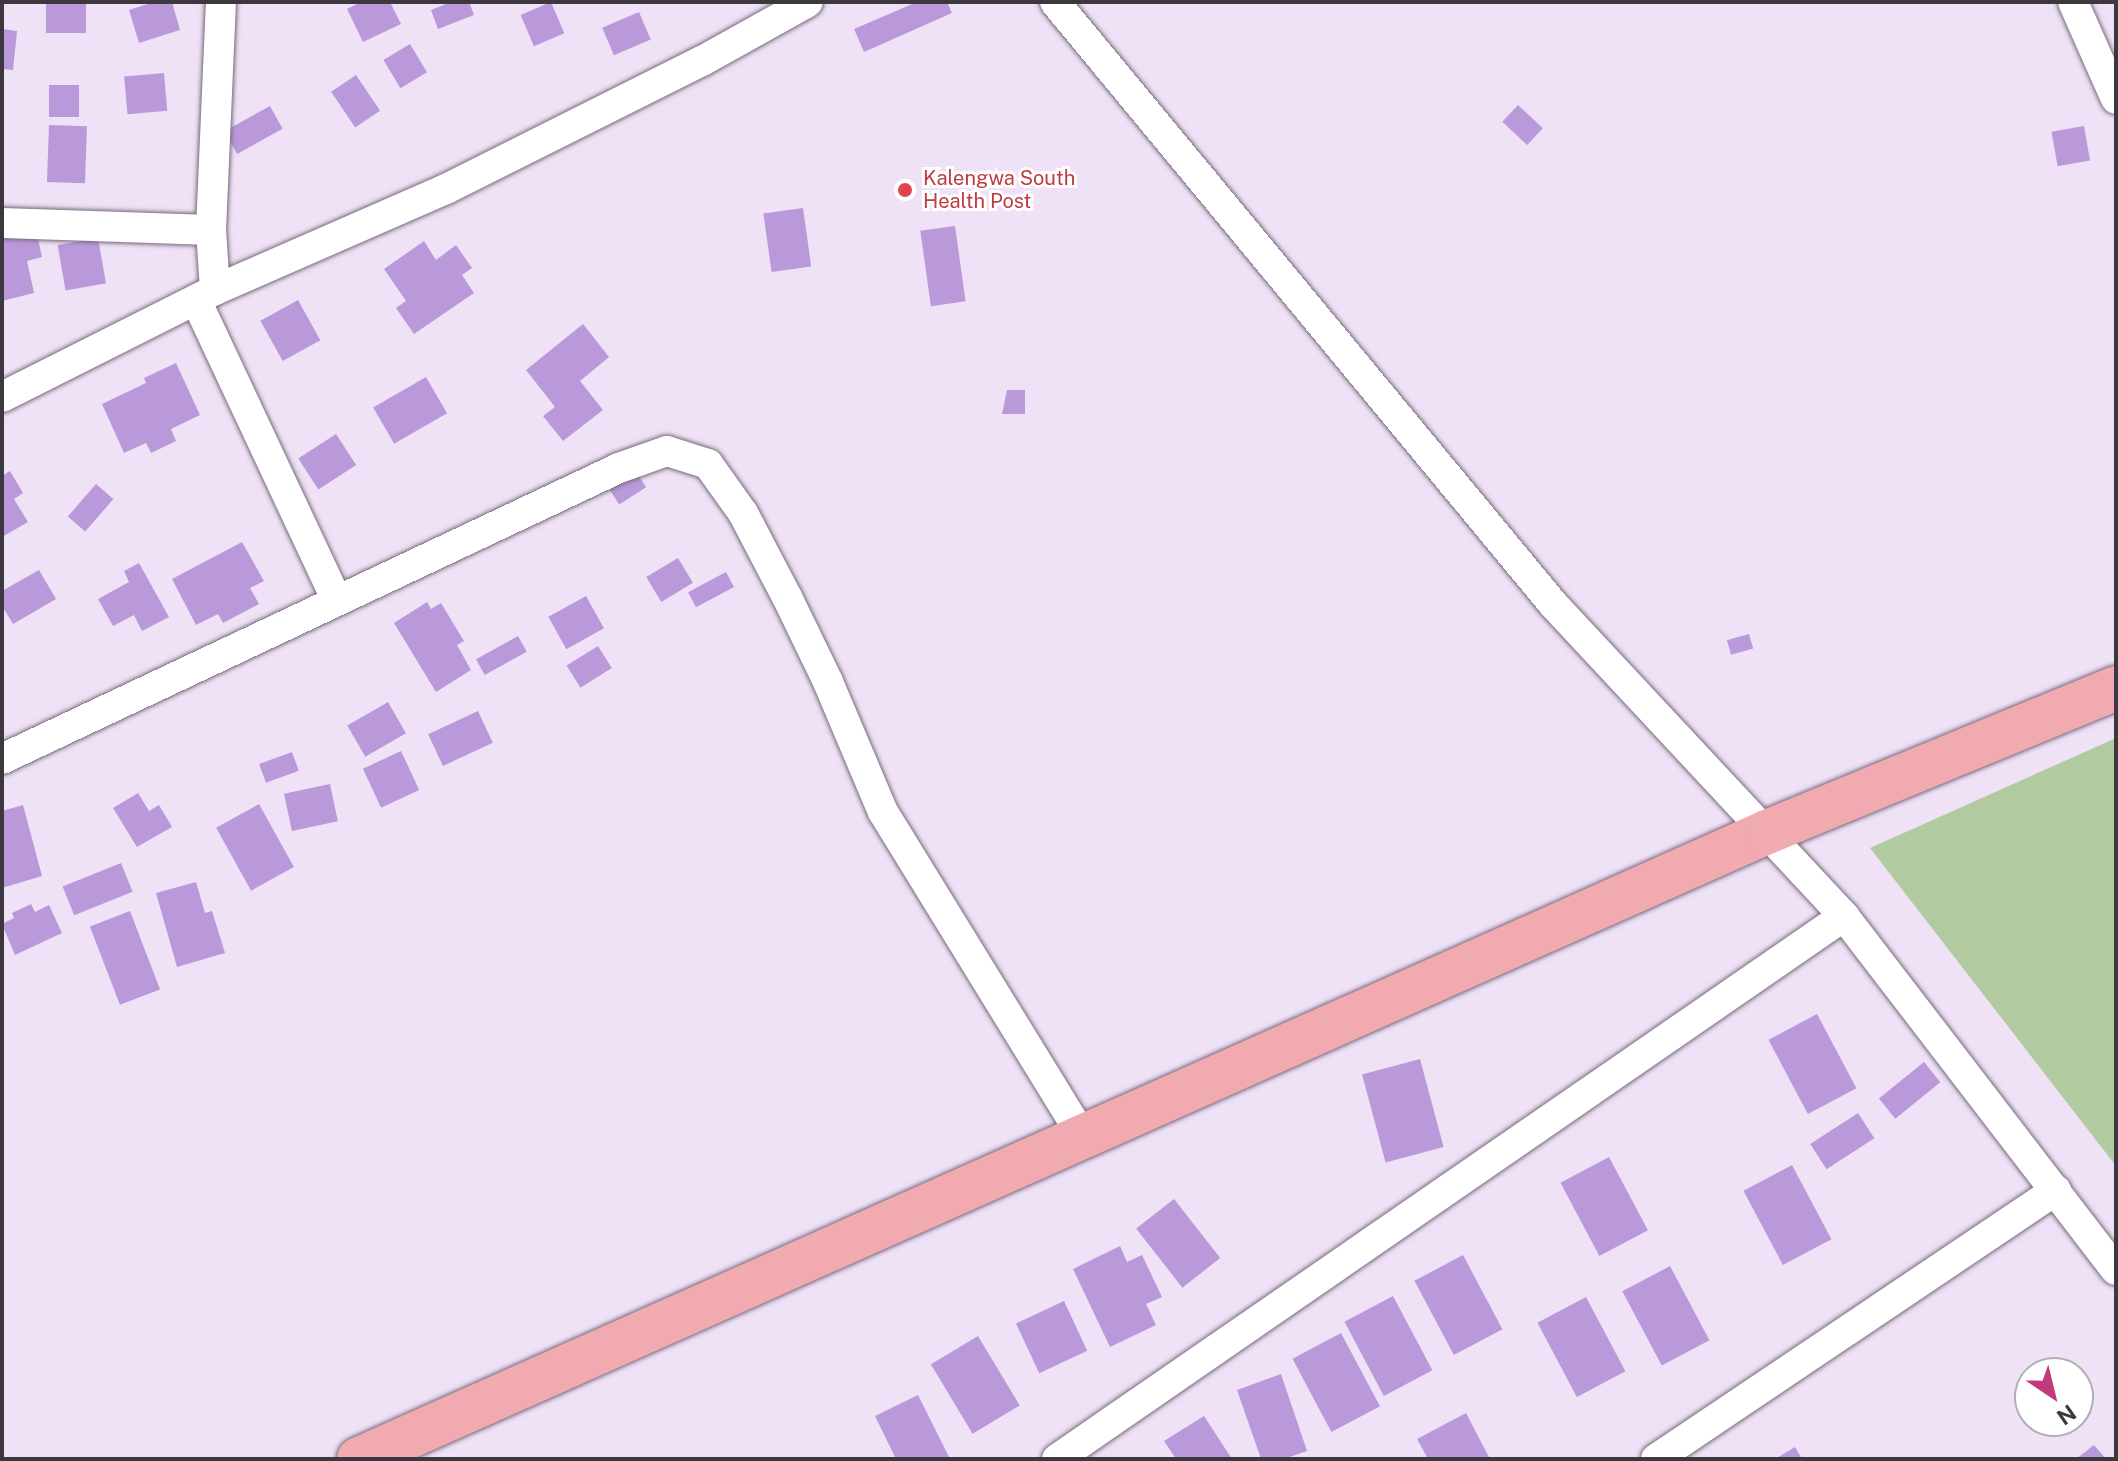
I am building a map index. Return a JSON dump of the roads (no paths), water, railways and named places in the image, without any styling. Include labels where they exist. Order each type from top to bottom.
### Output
[{"type":"main road","points":[[359,1459],[1767,832],[2116,688]]},
{"type":"street","points":[[221,2],[211,230],[205,295],[337,601]]},
{"type":"street","points":[[2,397],[205,295],[446,189],[702,61],[808,2]]},
{"type":"street","points":[[1055,2],[1553,604],[1844,916],[2116,1270]]},
{"type":"street","points":[[2073,2],[2116,99]]},
{"type":"street","points":[[2,223],[211,230]]},
{"type":"street","points":[[2,759],[619,468],[667,451],[708,464],[743,513],[787,597],[828,682],[883,812],[1082,1136]]},
{"type":"street","points":[[1057,1459],[1844,916]]},
{"type":"street","points":[[1656,1459],[2056,1190]]},
{"type":"place","name":"Kalengwa South Health Post","points":[[905,190]]}]
